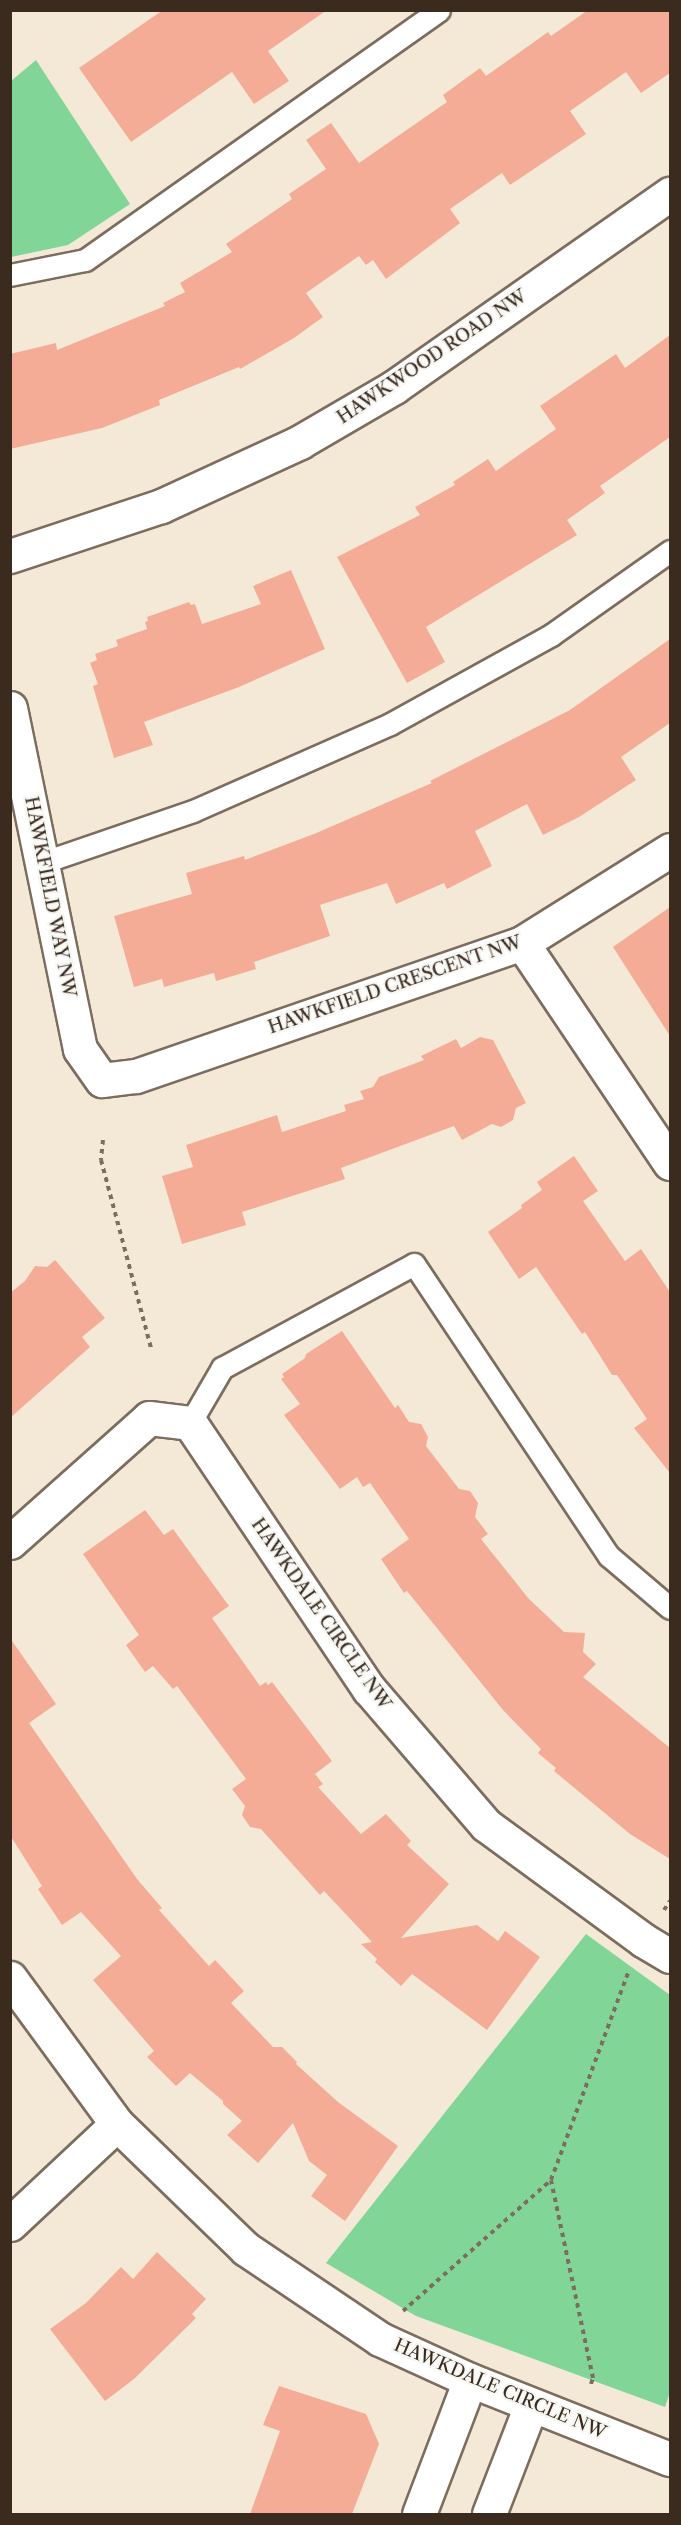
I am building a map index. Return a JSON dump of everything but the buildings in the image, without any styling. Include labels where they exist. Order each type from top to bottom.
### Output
[{"type":"street","name":"HAWKWOOD ROAD NW","points":[[10,556],[161,506],[300,442],[394,387],[670,194]]},
{"type":"street","name":"HAWKFIELD WAY NW","points":[[10,708],[44,862],[80,1049],[102,1080]]},
{"type":"street","name":"HAWKFIELD CRESCENT NW","points":[[102,1080],[136,1076],[522,943],[670,850]]},
{"type":"street","points":[[522,943],[670,1163]]},
{"type":"street","points":[[10,1542],[149,1418],[190,1423]]},
{"type":"street","name":"HAWKDALE CIRCLE NW","points":[[190,1423],[369,1689],[486,1825],[657,1948]]},
{"type":"street","name":"HAWKDALE CIRCLE NW","points":[[10,1978],[117,2124],[246,2249],[380,2339],[470,2380],[670,2459]]},
{"type":"street","points":[[10,2224],[117,2124]]},
{"type":"street","points":[[419,2514],[470,2380]]},
{"type":"street","points":[[489,2514],[531,2405]]},
{"type":"lane","points":[[10,275],[85,260],[439,10]]},
{"type":"lane","points":[[44,862],[193,811],[390,724],[551,635],[670,551]]},
{"type":"lane","points":[[190,1423],[222,1368],[414,1264],[609,1556],[670,1608]]},
{"type":"path","points":[[103,1140],[101,1160],[150,1348]]},
{"type":"path","points":[[380,2339],[403,2311],[551,2180],[632,1961],[657,1948],[670,1900]]},
{"type":"path","points":[[551,2180],[593,2378],[591,2384]]},
{"type":"green space","points":[[36,60],[130,204],[68,245],[11,257],[11,81]]},
{"type":"green space","points":[[586,1934],[670,1995],[670,2392],[665,2407],[416,2316],[326,2263]]}]
